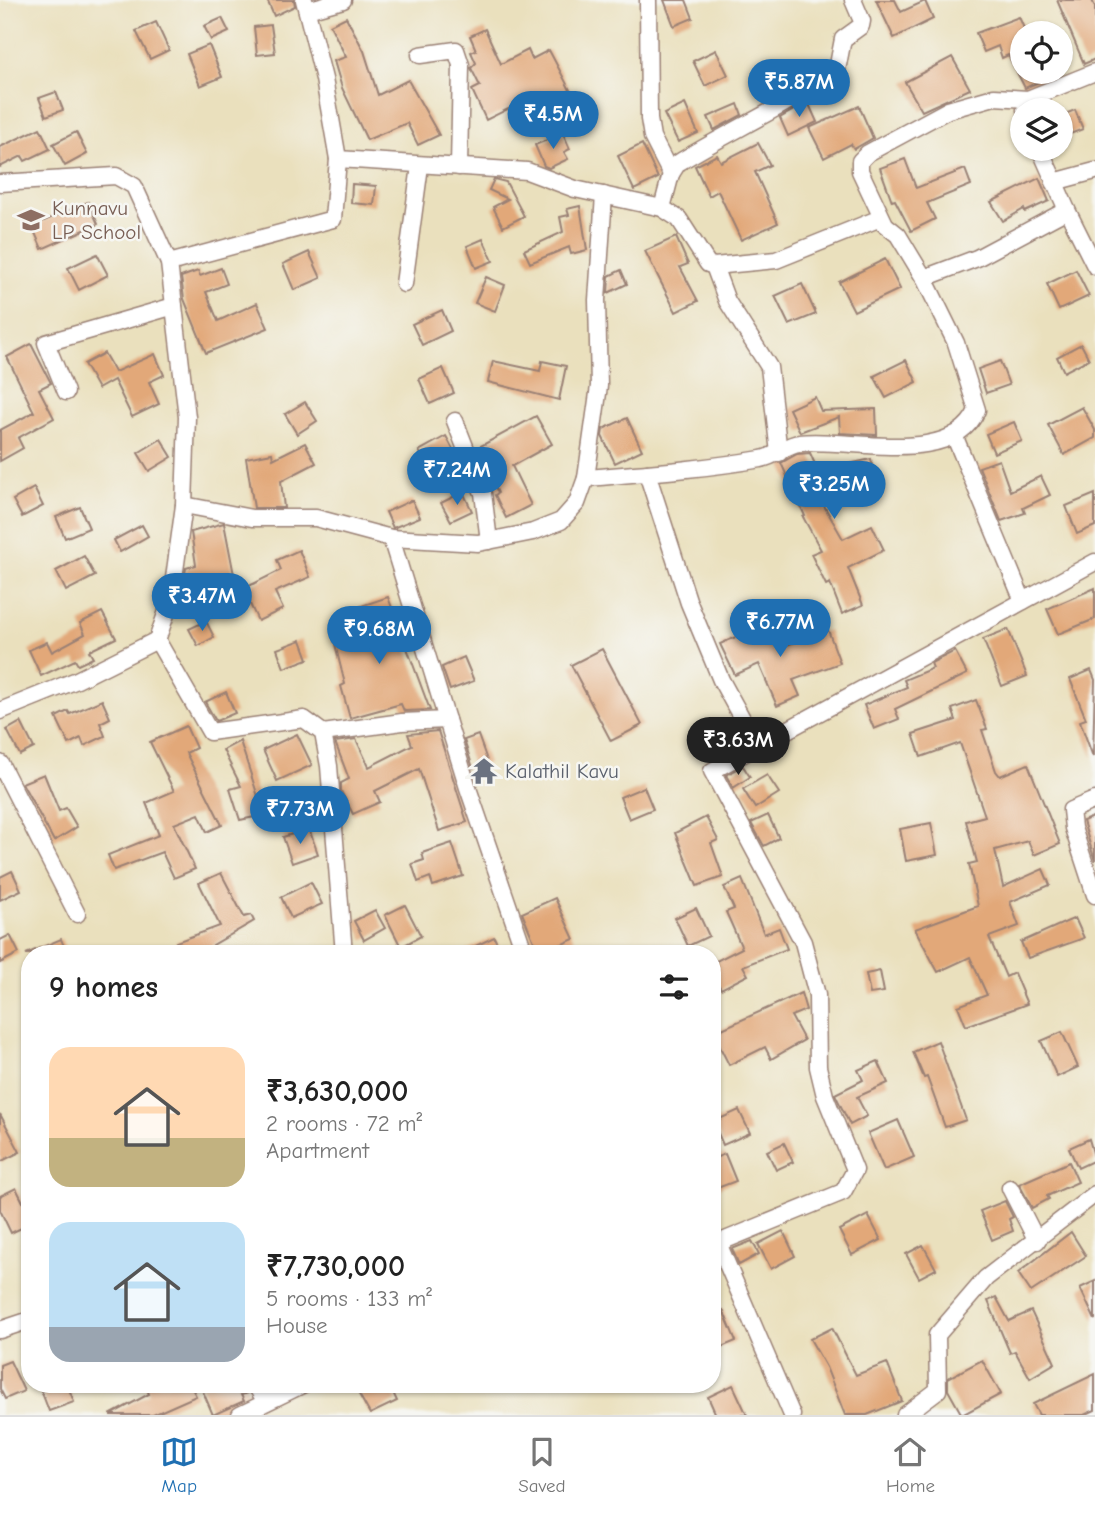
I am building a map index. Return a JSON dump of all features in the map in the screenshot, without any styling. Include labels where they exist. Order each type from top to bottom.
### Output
[{"type":"street","points":[[169,263],[333,219],[338,159],[324,79],[306,5],[343,0]]},
{"type":"street","points":[[648,0],[649,119],[652,137],[671,174]]},
{"type":"street","points":[[662,208],[671,174],[678,163],[758,121],[769,110],[837,69],[843,39],[861,26],[853,0]]},
{"type":"street","points":[[420,55],[456,50],[461,65],[459,167]]},
{"type":"street","points":[[1041,98],[1095,72]]},
{"type":"street","points":[[586,478],[762,459],[798,443],[925,446],[954,435],[972,424],[977,410],[956,343],[925,278],[898,235],[884,222],[860,172],[860,161],[868,153],[948,110],[994,97],[1010,101]]},
{"type":"street","points":[[338,159],[527,171],[575,189],[662,208],[679,219],[708,264],[714,266],[776,260],[870,220],[884,222]]},
{"type":"street","points":[[1045,161],[1095,265]]},
{"type":"street","points":[[404,284],[420,166]]},
{"type":"street","points":[[1054,181],[1095,171]]},
{"type":"street","points":[[0,183],[116,176],[134,186],[169,263],[187,417],[184,505],[172,600],[157,640],[77,680],[0,711]]},
{"type":"street","points":[[184,505],[252,518],[316,518],[391,538],[478,544],[533,532],[561,521],[577,503],[586,478],[599,386],[597,300],[604,195]]},
{"type":"street","points":[[925,278],[978,258],[1067,210]]},
{"type":"street","points":[[714,266],[727,301],[769,367],[779,453]]},
{"type":"street","points":[[66,393],[46,343],[174,306]]},
{"type":"street","points":[[455,421],[483,493],[489,541]]},
{"type":"street","points":[[954,435],[1023,601]]},
{"type":"street","points":[[648,473],[690,603],[721,680],[757,746]]},
{"type":"street","points":[[391,538],[447,720],[522,945]]},
{"type":"street","points":[[721,1240],[843,1192],[855,1170],[825,1096],[818,1067],[817,995],[803,942],[712,771],[1095,562]]},
{"type":"street","points":[[157,640],[209,732],[304,719],[323,733],[329,766],[343,945]]},
{"type":"street","points":[[323,733],[402,722],[447,720]]},
{"type":"street","points":[[0,763],[76,914]]},
{"type":"street","points":[[1095,800],[1071,810],[1073,828],[1095,895]]},
{"type":"street","points":[[1010,1188],[1037,1241]]},
{"type":"street","points":[[905,1415],[938,1390],[937,1335],[986,1278],[1095,1194]]},
{"type":"street","points":[[721,1255],[792,1415]]},
{"type":"street","points":[[0,1330],[21,1323]]},
{"type":"street","points":[[260,1393],[266,1402]]},
{"type":"street","points":[[240,1415],[285,1393]]},
{"type":"building","points":[[267,0],[294,0],[295,6],[274,16]]},
{"type":"building","points":[[664,0],[686,0],[693,18],[674,26]]},
{"type":"building","points":[[876,0],[895,0],[901,12],[925,1],[933,19],[894,38]]},
{"type":"building","points":[[1057,0],[1092,0],[1095,7],[1095,59],[1084,64],[1073,38],[1073,21],[1066,21]]},
{"type":"building","points":[[346,17],[364,51],[378,95],[408,80],[439,135],[418,145],[407,123],[367,140],[342,88],[334,61],[346,57],[330,25]]},
{"type":"building","points":[[1019,17],[1021,21],[1010,21],[1010,59],[1008,55],[1002,58],[998,46],[984,52],[976,33]]},
{"type":"building","points":[[222,18],[229,32],[211,40],[204,26]]},
{"type":"building","points":[[156,22],[169,50],[150,59],[136,31]]},
{"type":"building","points":[[271,25],[275,53],[257,55],[254,27]]},
{"type":"building","points":[[485,29],[501,64],[528,50],[532,59],[549,50],[580,109],[551,123],[546,113],[541,115],[532,97],[486,120],[472,90],[480,86],[471,68],[476,63],[471,52],[476,50],[470,36]]},
{"type":"building","points":[[209,45],[222,77],[200,86],[187,54]]},
{"type":"building","points":[[716,50],[728,75],[705,86],[693,61]]},
{"type":"building","points":[[952,57],[970,89],[922,111],[905,82]]},
{"type":"building","points":[[780,65],[792,87],[767,101],[755,77]]},
{"type":"building","points":[[56,92],[63,110],[46,116],[39,98]]},
{"type":"building","points":[[808,102],[817,122],[788,136],[780,118]]},
{"type":"building","points":[[685,104],[698,133],[678,142],[664,114]]},
{"type":"building","points":[[738,104],[742,115],[714,130],[708,117]]},
{"type":"building","points":[[859,106],[873,138],[854,149],[851,144],[824,158],[809,128]]},
{"type":"building","points":[[1075,110],[1083,129],[1073,133]]},
{"type":"building","points":[[40,128],[50,149],[25,161],[22,156],[0,167],[0,147]]},
{"type":"building","points":[[76,132],[87,154],[65,166],[53,144]]},
{"type":"building","points":[[563,133],[570,149],[564,152],[568,159],[549,168],[544,166],[535,145]]},
{"type":"building","points":[[758,143],[770,165],[755,172],[778,223],[741,240],[718,191],[709,196],[695,166],[717,155],[721,162]]},
{"type":"building","points":[[642,144],[658,178],[634,190],[618,156]]},
{"type":"building","points":[[905,159],[916,188],[965,169],[971,185],[927,203],[935,219],[911,231],[895,200],[892,201],[880,168]]},
{"type":"building","points":[[1039,178],[1049,201],[1025,212],[1024,209],[1003,221],[991,202]]},
{"type":"building","points":[[494,179],[506,182],[524,216],[503,227],[493,207],[508,199],[489,190]]},
{"type":"building","points":[[352,184],[376,186],[374,205],[351,203]]},
{"type":"building","points":[[88,202],[98,224],[42,249],[32,226]]},
{"type":"building","points":[[580,206],[587,250],[571,254],[569,247],[530,263],[524,250],[563,232],[560,217],[569,215],[567,209]]},
{"type":"building","points":[[676,237],[688,264],[680,267],[698,301],[676,312],[645,251]]},
{"type":"building","points":[[483,239],[493,261],[476,268],[467,246]]},
{"type":"building","points":[[309,252],[321,278],[294,290],[283,264]]},
{"type":"building","points":[[97,254],[108,275],[79,290],[68,268]]},
{"type":"building","points":[[885,259],[900,289],[854,311],[839,282]]},
{"type":"building","points":[[221,268],[227,284],[206,292],[218,321],[257,303],[268,328],[206,353],[184,299],[181,277],[198,271],[200,276]]},
{"type":"building","points":[[621,270],[627,284],[608,293],[609,276]]},
{"type":"building","points":[[1076,270],[1089,296],[1059,310],[1047,284]]},
{"type":"building","points":[[486,277],[505,285],[495,311],[475,303]]},
{"type":"building","points":[[802,284],[816,314],[789,325],[775,296]]},
{"type":"building","points":[[442,310],[451,331],[422,345],[412,324]]},
{"type":"building","points":[[31,344],[51,383],[39,389],[54,418],[18,438],[23,448],[0,461],[0,430],[34,412],[7,357]]},
{"type":"building","points":[[1081,344],[1089,359],[1064,372],[1057,357]]},
{"type":"building","points":[[104,353],[115,372],[155,354],[164,375],[149,382],[159,404],[132,417],[114,380],[98,389],[84,364]]},
{"type":"building","points":[[906,360],[917,382],[886,398],[874,376]]},
{"type":"building","points":[[493,361],[540,371],[542,361],[566,366],[559,400],[488,382]]},
{"type":"building","points":[[1000,361],[1009,385],[986,393],[978,369]]},
{"type":"building","points":[[443,368],[454,393],[430,404],[419,379]]},
{"type":"building","points":[[815,397],[821,411],[876,409],[877,435],[840,433],[839,417],[800,432],[789,409]]},
{"type":"building","points":[[305,402],[317,421],[297,434],[285,414]]},
{"type":"building","points":[[1082,407],[1095,430],[1095,438],[1064,455],[1048,425]]},
{"type":"building","points":[[536,416],[552,444],[512,466],[531,505],[506,518],[495,495],[498,493],[477,448]]},
{"type":"building","points":[[627,418],[642,450],[615,463],[602,436],[603,429]]},
{"type":"building","points":[[1014,422],[1022,441],[994,453],[986,434]]},
{"type":"building","points":[[446,436],[457,457],[431,472],[419,451]]},
{"type":"building","points":[[161,439],[172,457],[149,471],[138,453]]},
{"type":"building","points":[[305,443],[316,463],[281,481],[284,508],[254,508],[246,458],[272,453],[273,459]]},
{"type":"building","points":[[810,453],[818,471],[871,459],[877,486],[820,499],[843,539],[872,525],[884,550],[848,568],[863,605],[842,614],[830,583],[826,585],[811,554],[821,550],[803,517],[805,516],[781,463],[797,454]]},
{"type":"building","points":[[999,460],[1010,491],[1041,476],[1050,495],[1023,508],[1025,513],[1001,521],[979,467]]},
{"type":"building","points":[[34,488],[43,506],[22,517],[13,500]]},
{"type":"building","points":[[463,492],[472,511],[451,521],[441,503]]},
{"type":"building","points":[[1095,494],[1095,526],[1077,534],[1066,506]]},
{"type":"building","points":[[412,500],[420,517],[393,528],[386,512]]},
{"type":"building","points":[[80,507],[89,528],[65,538],[56,517]]},
{"type":"building","points":[[224,523],[235,580],[207,586],[208,588],[189,595],[184,580],[186,568],[196,565],[191,532]]},
{"type":"building","points":[[142,525],[148,536],[120,552],[114,540]]},
{"type":"building","points":[[299,550],[310,577],[275,592],[283,609],[258,621],[243,589],[281,570],[277,560]]},
{"type":"building","points":[[84,556],[95,576],[66,591],[56,571]]},
{"type":"building","points":[[1095,588],[1095,619],[1058,634],[1047,609]]},
{"type":"building","points":[[388,597],[430,710],[404,711],[401,704],[350,718],[341,686],[345,684],[334,640],[370,630],[361,606]]},
{"type":"building","points":[[102,612],[116,638],[89,651],[93,658],[78,665],[75,660],[41,676],[29,650],[47,642],[52,652],[85,634],[80,623]]},
{"type":"building","points":[[206,621],[214,637],[198,646],[189,629]]},
{"type":"building","points":[[767,623],[779,648],[828,630],[840,663],[793,680],[800,696],[777,706],[759,664],[735,675],[720,644]]},
{"type":"building","points":[[1008,629],[1027,676],[1002,686],[983,639]]},
{"type":"building","points":[[301,640],[308,659],[284,668],[277,649]]},
{"type":"building","points":[[602,649],[642,725],[611,741],[571,665]]},
{"type":"building","points":[[955,651],[967,674],[895,709],[899,719],[874,729],[864,705],[907,687],[904,680],[933,668],[931,663]]},
{"type":"building","points":[[464,657],[474,681],[450,690],[442,667]]},
{"type":"building","points":[[1091,670],[1095,680],[1093,757],[1080,721],[1086,719],[1070,679]]},
{"type":"building","points":[[226,692],[235,713],[216,721],[205,702]]},
{"type":"building","points":[[102,700],[110,718],[100,723],[105,736],[84,746],[81,738],[69,744],[56,717]]},
{"type":"building","points":[[976,700],[987,729],[982,730],[996,771],[1000,776],[1028,764],[1060,844],[1034,855],[1028,841],[995,850],[1003,887],[1043,869],[1050,885],[1010,902],[1019,926],[989,937],[1006,977],[1014,973],[1027,1004],[966,1026],[958,1006],[987,995],[970,957],[938,972],[915,929],[978,906],[969,864],[977,862],[966,821],[985,816],[960,743],[921,757],[913,734],[956,720],[952,709]]},
{"type":"building","points":[[21,722],[34,748],[20,755],[7,730]]},
{"type":"building","points":[[186,726],[196,748],[186,753],[222,825],[207,832],[199,814],[174,824],[195,869],[174,878],[162,852],[114,870],[108,855],[159,835],[146,803],[174,791],[150,742]]},
{"type":"building","points":[[438,731],[467,822],[439,831],[419,769],[375,791],[380,802],[353,814],[341,791],[341,783],[349,779],[335,742],[356,739],[369,767],[412,745],[408,734]]},
{"type":"building","points":[[297,734],[312,765],[277,781],[263,750]]},
{"type":"building","points":[[478,735],[488,763],[473,768],[464,740]]},
{"type":"building","points":[[240,741],[264,815],[240,820],[230,789],[241,786],[223,750]]},
{"type":"building","points":[[743,766],[750,777],[733,788],[726,775]]},
{"type":"building","points":[[44,774],[59,811],[66,808],[77,827],[54,841],[22,783]]},
{"type":"building","points":[[767,775],[779,793],[755,808],[743,789]]},
{"type":"building","points":[[644,787],[653,809],[629,819],[620,797]]},
{"type":"building","points":[[768,815],[779,838],[764,846],[751,823]]},
{"type":"building","points":[[1095,816],[1095,861],[1083,821]]},
{"type":"building","points":[[706,817],[718,840],[711,843],[723,877],[697,886],[675,833]]},
{"type":"building","points":[[931,823],[937,855],[906,861],[900,829]]},
{"type":"building","points":[[309,829],[318,854],[292,863],[283,837]]},
{"type":"building","points":[[452,843],[463,876],[433,886],[430,877],[418,882],[412,864],[424,860],[422,853]]},
{"type":"building","points":[[12,871],[21,890],[0,900],[0,877]]},
{"type":"building","points":[[221,873],[244,917],[251,915],[254,921],[213,945],[177,945],[176,942],[220,926],[199,883]]},
{"type":"building","points":[[742,879],[764,934],[779,928],[787,949],[743,966],[748,975],[721,989],[721,958],[742,948],[726,912],[734,909],[724,887]]},
{"type":"building","points":[[311,882],[322,904],[291,918],[281,897]]},
{"type":"building","points":[[555,898],[574,939],[560,945],[535,945],[522,913]]},
{"type":"building","points":[[405,905],[421,936],[400,945],[385,915]]},
{"type":"building","points":[[696,908],[709,936],[688,945],[675,918]]},
{"type":"building","points":[[375,910],[385,928],[364,940],[354,921]]},
{"type":"building","points":[[1075,918],[1084,938],[1028,958],[1021,942]]},
{"type":"building","points":[[10,935],[19,953],[0,963],[0,940]]},
{"type":"building","points":[[494,937],[498,945],[478,945]]},
{"type":"building","points":[[61,939],[63,945],[47,945]]},
{"type":"building","points":[[880,971],[884,992],[870,994],[866,974]]},
{"type":"building","points":[[801,993],[806,1010],[791,1016],[804,1040],[771,1059],[765,1047],[729,1065],[721,1049],[721,1029]]},
{"type":"building","points":[[1062,1032],[1078,1067],[1057,1077],[1041,1041]]},
{"type":"building","points":[[938,1041],[966,1120],[945,1127],[927,1077],[924,1078],[913,1052]]},
{"type":"building","points":[[878,1061],[888,1083],[857,1097],[867,1116],[850,1125],[835,1094],[863,1080],[858,1070]]},
{"type":"building","points":[[739,1110],[750,1133],[723,1145],[721,1118]]},
{"type":"building","points":[[0,1114],[20,1152],[0,1162]]},
{"type":"building","points":[[898,1120],[914,1157],[884,1170],[868,1133]]},
{"type":"building","points":[[1089,1139],[1095,1160],[1078,1168],[1069,1148]]},
{"type":"building","points":[[784,1143],[793,1162],[776,1170],[767,1151]]},
{"type":"building","points":[[725,1154],[736,1181],[721,1187],[721,1156]]},
{"type":"building","points":[[1069,1162],[1078,1182],[1047,1196],[1049,1199],[1032,1208],[1019,1184]]},
{"type":"building","points":[[16,1188],[21,1198],[21,1228],[11,1233],[0,1210],[0,1196]]},
{"type":"building","points":[[1005,1201],[1013,1217],[1009,1219],[1013,1231],[992,1240],[980,1211]]},
{"type":"building","points":[[868,1215],[881,1240],[852,1255],[839,1230]]},
{"type":"building","points":[[783,1231],[795,1256],[771,1269],[758,1244]]},
{"type":"building","points":[[1071,1232],[1086,1256],[1031,1292],[1018,1273]]},
{"type":"building","points":[[752,1241],[759,1254],[739,1265],[732,1249]]},
{"type":"building","points":[[923,1245],[936,1269],[919,1278],[906,1254]]},
{"type":"building","points":[[1095,1281],[1095,1320],[1080,1288]]},
{"type":"building","points":[[996,1297],[1009,1321],[1031,1311],[1055,1363],[1030,1378],[1015,1351],[1010,1353],[988,1301]]},
{"type":"building","points":[[723,1310],[736,1341],[721,1347]]},
{"type":"building","points":[[832,1328],[856,1375],[887,1363],[902,1401],[867,1415],[845,1415],[826,1367],[810,1339]]},
{"type":"building","points":[[982,1360],[1001,1394],[962,1415],[948,1390],[948,1378]]},
{"type":"building","points":[[10,1361],[21,1385],[21,1392],[5,1399],[0,1389],[0,1365]]},
{"type":"building","points":[[1095,1374],[1095,1410],[1084,1415],[1039,1415],[1033,1404]]},
{"type":"building","points":[[733,1385],[747,1415],[716,1415],[708,1397]]},
{"type":"building","points":[[42,1393],[70,1393],[74,1402],[49,1411]]},
{"type":"building","points":[[194,1393],[196,1396],[153,1415],[110,1415],[149,1394]]},
{"type":"building","points":[[204,1393],[248,1393],[241,1395],[244,1401],[213,1415]]},
{"type":"building","points":[[358,1393],[393,1393],[397,1401],[370,1414]]},
{"type":"place","name":"Kunnavu LP School","points":[[31,220]]},
{"type":"place","name":"Kalathil Kavu","points":[[484,771]]}]
